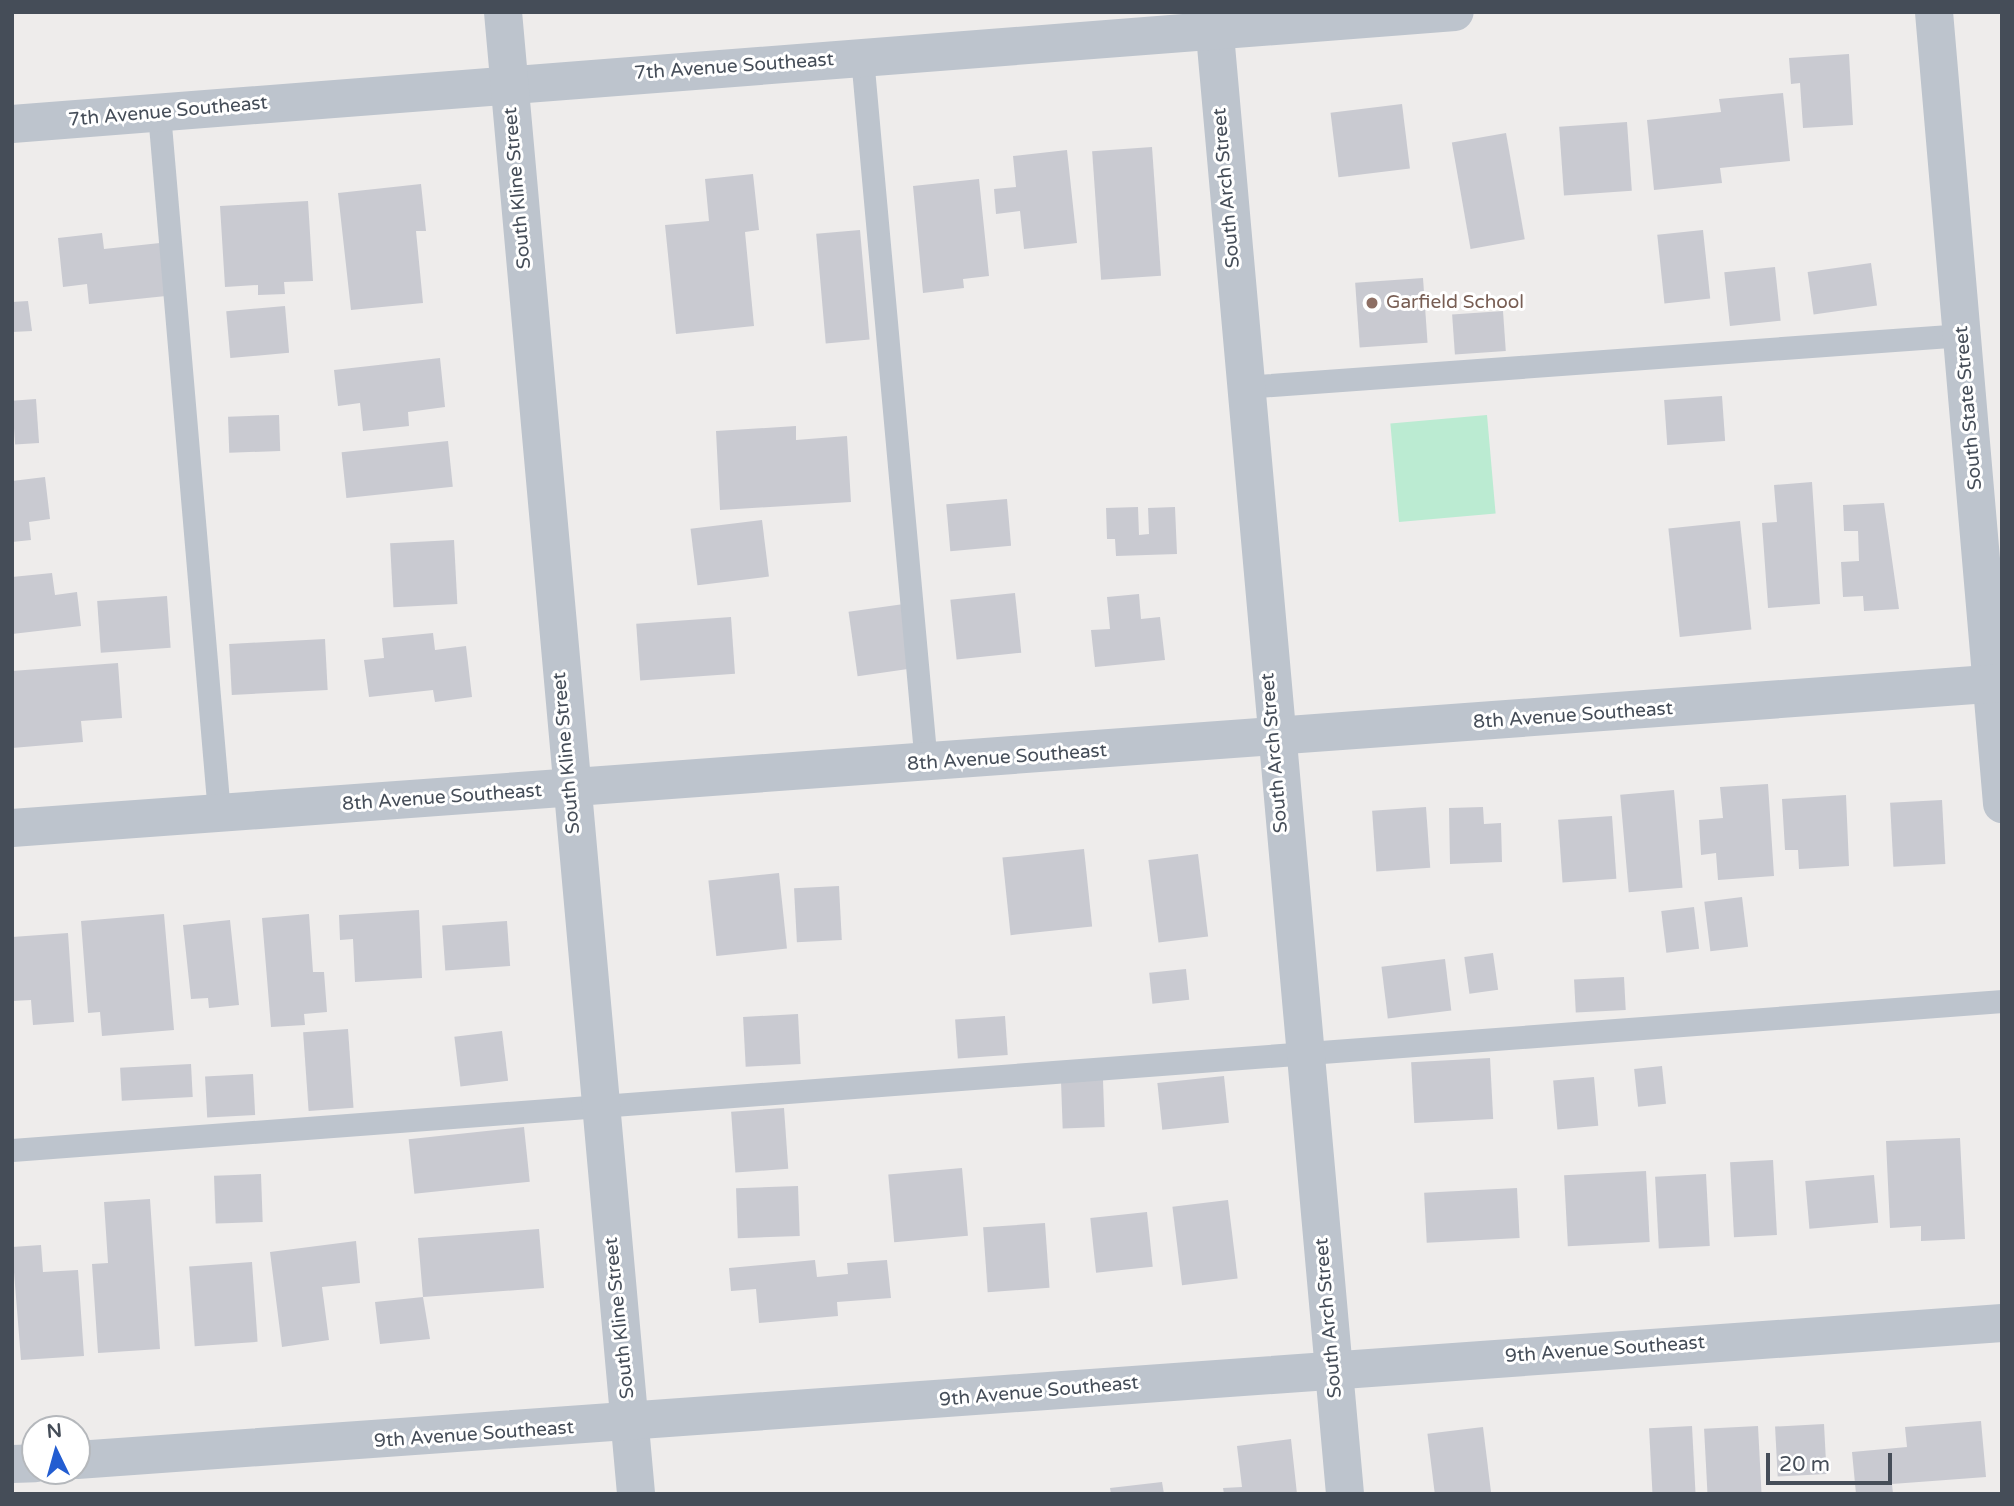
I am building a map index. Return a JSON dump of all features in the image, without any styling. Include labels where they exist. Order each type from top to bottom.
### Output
[{"type":"street","name":"South Kline Street","points":[[503,12],[570,790],[636,1494]]},
{"type":"street","name":"7th Avenue Southeast","points":[[12,124],[862,57],[1214,21],[1455,12]]},
{"type":"street","name":"South State Street","points":[[1934,12],[1962,335],[1997,684],[2002,804]]},
{"type":"street","name":"South Arch Street","points":[[1214,21],[1273,739],[1345,1494]]},
{"type":"street","name":"8th Avenue Southeast","points":[[12,828],[570,790],[1997,684]]},
{"type":"street","name":"9th Avenue Southeast","points":[[91,1459],[630,1425],[1334,1368],[2002,1323]]},
{"type":"lane","points":[[862,57],[926,764]]},
{"type":"lane","points":[[159,113],[219,813]]},
{"type":"lane","points":[[1244,387],[1962,335]]},
{"type":"lane","points":[[12,1150],[600,1110],[2002,1002]]},
{"type":"green space","points":[[1487,415],[1496,514],[1399,522],[1390,423]]},
{"type":"building","points":[[1849,54],[1853,125],[1803,128],[1800,83],[1791,84],[1789,58]]},
{"type":"building","points":[[1783,93],[1790,161],[1720,168],[1722,183],[1654,190],[1647,120],[1721,112],[1719,99]]},
{"type":"building","points":[[1402,104],[1410,169],[1338,177],[1331,113]]},
{"type":"building","points":[[1627,122],[1632,191],[1564,196],[1559,127]]},
{"type":"building","points":[[1506,133],[1525,239],[1471,249],[1452,143]]},
{"type":"building","points":[[1152,147],[1161,276],[1101,280],[1092,151]]},
{"type":"building","points":[[1067,150],[1077,243],[1024,249],[1020,211],[996,214],[994,189],[1016,187],[1013,156]]},
{"type":"building","points":[[753,174],[759,230],[745,232],[754,326],[676,334],[665,225],[709,221],[705,179]]},
{"type":"building","points":[[979,179],[989,276],[963,279],[964,288],[923,293],[913,186]]},
{"type":"building","points":[[421,184],[426,231],[416,231],[423,303],[351,310],[338,193]]},
{"type":"building","points":[[308,201],[313,281],[284,282],[285,294],[258,295],[258,285],[225,287],[220,206]]},
{"type":"building","points":[[860,230],[870,340],[826,343],[816,234]]},
{"type":"building","points":[[1703,230],[1710,299],[1664,303],[1657,235]]},
{"type":"building","points":[[102,233],[104,249],[160,243],[166,296],[89,304],[87,284],[63,287],[58,238]]},
{"type":"building","points":[[1871,263],[1877,306],[1814,314],[1808,272]]},
{"type":"building","points":[[1775,267],[1781,321],[1730,326],[1724,272]]},
{"type":"building","points":[[1423,278],[1428,343],[1360,348],[1355,283]]},
{"type":"building","points":[[28,301],[32,331],[12,332],[12,302]]},
{"type":"building","points":[[285,306],[289,353],[230,358],[226,311]]},
{"type":"building","points":[[1503,311],[1506,351],[1455,354],[1452,315]]},
{"type":"building","points":[[440,358],[445,407],[408,412],[409,426],[363,431],[360,403],[338,406],[334,370]]},
{"type":"building","points":[[1722,396],[1725,441],[1667,445],[1664,400]]},
{"type":"building","points":[[36,399],[39,443],[15,445],[12,401]]},
{"type":"building","points":[[279,415],[280,451],[229,453],[228,417]]},
{"type":"building","points":[[796,426],[796,440],[847,436],[851,502],[720,510],[716,431]]},
{"type":"building","points":[[448,441],[453,487],[346,498],[342,452]]},
{"type":"building","points":[[45,477],[50,519],[29,522],[31,540],[12,542],[12,481]]},
{"type":"building","points":[[1812,482],[1820,604],[1768,608],[1762,523],[1777,522],[1774,485]]},
{"type":"building","points":[[1007,499],[1011,546],[950,551],[946,504]]},
{"type":"building","points":[[1884,503],[1899,609],[1864,611],[1863,596],[1843,597],[1841,562],[1859,561],[1858,531],[1844,531],[1843,505]]},
{"type":"building","points":[[1138,507],[1139,535],[1149,534],[1148,508],[1175,507],[1177,554],[1116,556],[1115,539],[1107,539],[1106,508]]},
{"type":"building","points":[[762,520],[769,577],[697,585],[691,529]]},
{"type":"building","points":[[1740,521],[1751,629],[1680,637],[1668,529]]},
{"type":"building","points":[[454,540],[457,604],[393,607],[390,543]]},
{"type":"building","points":[[52,573],[55,595],[77,592],[81,626],[12,634],[12,577]]},
{"type":"building","points":[[1015,593],[1021,653],[957,659],[950,600]]},
{"type":"building","points":[[1139,594],[1141,619],[1160,617],[1165,660],[1095,667],[1091,630],[1110,629],[1107,597]]},
{"type":"building","points":[[167,596],[171,648],[101,653],[97,601]]},
{"type":"building","points":[[904,604],[913,668],[858,676],[849,612]]},
{"type":"building","points":[[731,617],[735,674],[640,680],[636,624]]},
{"type":"building","points":[[433,633],[435,650],[466,646],[472,697],[435,702],[433,690],[369,697],[364,660],[384,658],[382,638]]},
{"type":"building","points":[[325,639],[328,690],[232,695],[229,644]]},
{"type":"building","points":[[118,663],[122,718],[81,721],[83,742],[12,748],[12,671]]},
{"type":"building","points":[[1768,784],[1774,876],[1718,880],[1716,853],[1701,855],[1699,820],[1723,818],[1720,787]]},
{"type":"building","points":[[1674,790],[1683,888],[1629,892],[1620,795]]},
{"type":"building","points":[[1846,795],[1849,866],[1799,869],[1798,850],[1785,850],[1782,799]]},
{"type":"building","points":[[1942,800],[1945,864],[1893,867],[1890,803]]},
{"type":"building","points":[[1426,807],[1430,868],[1376,872],[1372,811]]},
{"type":"building","points":[[1483,807],[1484,824],[1501,823],[1502,862],[1450,864],[1449,808]]},
{"type":"building","points":[[1612,816],[1616,879],[1563,883],[1558,820]]},
{"type":"building","points":[[1084,849],[1092,927],[1011,935],[1002,858]]},
{"type":"building","points":[[1198,854],[1208,936],[1158,942],[1148,860]]},
{"type":"building","points":[[779,873],[787,949],[716,956],[708,880]]},
{"type":"building","points":[[839,886],[842,940],[797,942],[794,888]]},
{"type":"building","points":[[1742,897],[1748,947],[1710,951],[1704,902]]},
{"type":"building","points":[[1694,907],[1699,949],[1666,953],[1661,911]]},
{"type":"building","points":[[419,910],[422,978],[355,982],[353,939],[340,940],[339,915]]},
{"type":"building","points":[[164,914],[174,1030],[102,1036],[100,1012],[88,1013],[81,921]]},
{"type":"building","points":[[309,914],[313,972],[324,972],[327,1012],[304,1014],[305,1025],[271,1027],[262,918]]},
{"type":"building","points":[[230,920],[239,1005],[209,1008],[208,998],[191,999],[183,925]]},
{"type":"building","points":[[507,921],[510,966],[445,970],[442,926]]},
{"type":"building","points":[[68,933],[74,1022],[33,1025],[31,1000],[12,1001],[12,937]]},
{"type":"building","points":[[1493,953],[1498,990],[1469,994],[1464,957]]},
{"type":"building","points":[[1445,959],[1451,1011],[1388,1018],[1381,967]]},
{"type":"building","points":[[1186,969],[1189,1000],[1152,1004],[1149,973]]},
{"type":"building","points":[[1624,977],[1626,1010],[1576,1013],[1574,980]]},
{"type":"building","points":[[798,1014],[801,1064],[746,1067],[743,1017]]},
{"type":"building","points":[[1005,1016],[1008,1055],[958,1058],[955,1019]]},
{"type":"building","points":[[348,1029],[354,1108],[309,1111],[303,1032]]},
{"type":"building","points":[[502,1031],[508,1081],[460,1086],[454,1037]]},
{"type":"building","points":[[1490,1058],[1493,1119],[1414,1123],[1411,1062]]},
{"type":"building","points":[[191,1064],[193,1097],[122,1101],[120,1068]]},
{"type":"building","points":[[1662,1066],[1666,1104],[1638,1107],[1634,1069]]},
{"type":"building","points":[[253,1074],[255,1115],[207,1117],[205,1077]]},
{"type":"building","points":[[1224,1076],[1229,1123],[1162,1130],[1157,1083]]},
{"type":"building","points":[[1594,1077],[1598,1126],[1557,1129],[1553,1081]]},
{"type":"building","points":[[1103,1080],[1105,1127],[1063,1128],[1061,1081]]},
{"type":"building","points":[[784,1108],[788,1169],[735,1173],[731,1112]]},
{"type":"building","points":[[524,1127],[530,1182],[414,1194],[409,1139]]},
{"type":"building","points":[[1960,1138],[1965,1239],[1921,1241],[1921,1226],[1890,1228],[1886,1141]]},
{"type":"building","points":[[1773,1160],[1777,1235],[1734,1237],[1730,1162]]},
{"type":"building","points":[[962,1168],[968,1236],[894,1242],[888,1174]]},
{"type":"building","points":[[1646,1171],[1650,1242],[1568,1246],[1564,1175]]},
{"type":"building","points":[[261,1174],[263,1222],[216,1224],[214,1176]]},
{"type":"building","points":[[1706,1174],[1710,1246],[1659,1249],[1655,1177]]},
{"type":"building","points":[[1874,1175],[1878,1223],[1809,1229],[1805,1181]]},
{"type":"building","points":[[798,1186],[800,1236],[738,1238],[736,1188]]},
{"type":"building","points":[[1517,1188],[1520,1238],[1427,1243],[1424,1193]]},
{"type":"building","points":[[150,1199],[160,1349],[98,1353],[92,1264],[108,1263],[104,1202]]},
{"type":"building","points":[[1228,1200],[1238,1278],[1182,1285],[1172,1207]]},
{"type":"building","points":[[1147,1212],[1153,1267],[1096,1273],[1090,1218]]},
{"type":"building","points":[[1045,1223],[1050,1288],[988,1292],[983,1227]]},
{"type":"building","points":[[539,1229],[544,1288],[423,1297],[418,1238]]},
{"type":"building","points":[[356,1241],[360,1283],[322,1287],[329,1340],[282,1347],[270,1252]]},
{"type":"building","points":[[41,1245],[43,1272],[78,1270],[84,1356],[21,1360],[12,1247]]},
{"type":"building","points":[[815,1260],[817,1277],[848,1274],[847,1263],[887,1260],[891,1298],[837,1302],[838,1316],[759,1323],[756,1289],[731,1291],[729,1268]]},
{"type":"building","points":[[252,1262],[258,1342],[195,1346],[189,1266]]},
{"type":"building","points":[[423,1297],[430,1339],[380,1344],[375,1302]]},
{"type":"building","points":[[1981,1421],[1986,1477],[1892,1484],[1893,1494],[1856,1494],[1852,1452],[1907,1447],[1905,1427]]},
{"type":"building","points":[[1824,1424],[1827,1474],[1778,1476],[1775,1427]]},
{"type":"building","points":[[1692,1426],[1696,1494],[1653,1494],[1649,1428]]},
{"type":"building","points":[[1758,1426],[1762,1494],[1707,1494],[1704,1429]]},
{"type":"building","points":[[1483,1427],[1491,1494],[1435,1494],[1427,1434]]},
{"type":"building","points":[[1291,1439],[1297,1494],[1224,1494],[1223,1488],[1242,1487],[1237,1446]]},
{"type":"building","points":[[1162,1482],[1164,1494],[1111,1494],[1110,1488]]},
{"type":"place","name":"Garfield School","points":[[1372,303]]}]
